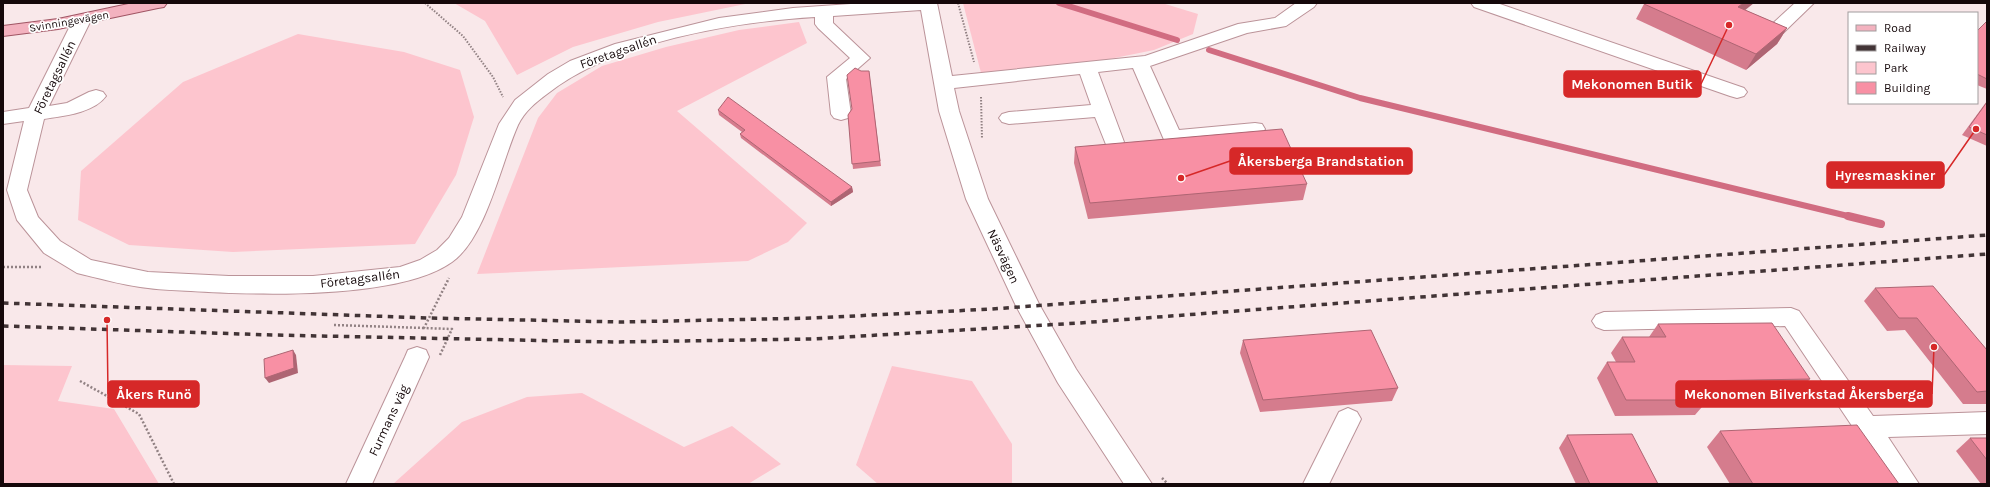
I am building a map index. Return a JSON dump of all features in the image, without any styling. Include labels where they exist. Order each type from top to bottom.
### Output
[{"type":"main road","name":"Svinningevägen","points":[[3,32],[82,20],[158,3]]},
{"type":"street","name":"Företagsallén","points":[[82,20],[36,113],[17,190],[28,220],[52,247],[85,267],[148,280],[229,285],[313,284],[354,281],[400,275],[428,266],[445,256],[458,244],[473,217],[510,124],[522,104],[555,78],[577,65],[621,48],[677,32],[719,23],[755,17],[928,3]]},
{"type":"street","name":"Näsvägen","points":[[928,3],[949,111],[967,172],[977,198],[1028,306],[1067,376],[1140,484]]},
{"type":"street","points":[[944,83],[1147,60],[1244,28],[1280,22],[1308,3]]},
{"type":"street","points":[[1480,3],[1737,92]]},
{"type":"street","points":[[1777,29],[1805,3]]},
{"type":"street","points":[[824,11],[824,24],[861,58],[836,77],[841,114]]},
{"type":"street","points":[[1139,61],[1172,137],[1255,130]]},
{"type":"street","points":[[1087,67],[1114,142]]},
{"type":"street","points":[[3,118],[71,109],[96,96]]},
{"type":"street","points":[[1009,118],[1102,110]]},
{"type":"street","points":[[1604,321],[1791,317],[1906,484]]},
{"type":"street","name":"Furmans väg","points":[[359,484],[417,357]]},
{"type":"street","points":[[1316,484],[1348,419]]},
{"type":"street","points":[[1867,427],[1987,423]]},
{"type":"path","points":[[425,3],[463,36],[478,54],[493,76],[503,99],[522,104]]},
{"type":"path","points":[[958,3],[982,100],[982,146]]},
{"type":"path","points":[[424,328],[453,268],[445,256]]},
{"type":"path","points":[[334,325],[452,329],[439,357],[417,357]]},
{"type":"path","points":[[80,381],[139,414],[174,484]]},
{"type":"path","points":[[1160,474],[1168,484]]},
{"type":"green space","points":[[454,3],[750,3],[658,22],[573,47],[517,75],[485,21]]},
{"type":"green space","points":[[963,3],[1162,3],[1198,14],[1193,34],[1154,50],[1080,65],[981,73]]},
{"type":"green space","points":[[799,22],[807,43],[677,111],[807,223],[788,242],[748,261],[477,274],[538,118],[557,93],[602,66],[666,47],[739,30]]},
{"type":"green space","points":[[298,34],[404,52],[460,70],[474,117],[456,175],[415,244],[233,252],[129,245],[78,220],[81,171],[183,82]]},
{"type":"green space","points":[[3,365],[72,366],[58,401],[114,409],[159,484],[3,484]]},
{"type":"green space","points":[[892,366],[972,381],[1012,444],[1012,484],[878,484],[856,465]]},
{"type":"green space","points":[[582,393],[684,447],[732,426],[781,464],[748,484],[393,484],[462,422],[527,397]]},
{"type":"building","points":[[1743,3],[1738,7],[1787,28],[1756,54],[1644,4]]},
{"type":"building","points":[[1987,21],[1987,79],[1978,74],[1978,30]]},
{"type":"building","points":[[855,68],[861,71],[869,71],[880,161],[852,164],[848,115],[852,109],[847,75]]},
{"type":"building","points":[[728,97],[852,187],[831,202],[740,134],[745,130],[718,110]]},
{"type":"building","points":[[1987,102],[1987,135],[1969,127]]},
{"type":"building","points":[[1282,129],[1307,184],[1090,203],[1075,147]]},
{"type":"building","points":[[1933,286],[1987,350],[1987,391],[1977,392],[1917,318],[1899,318],[1875,288]]},
{"type":"building","points":[[1772,323],[1810,379],[1697,381],[1708,400],[1626,400],[1607,362],[1635,362],[1622,337],[1666,337],[1658,324]]},
{"type":"building","points":[[1371,330],[1398,388],[1263,400],[1243,340]]},
{"type":"building","points":[[293,350],[294,368],[265,378],[264,359]]},
{"type":"building","points":[[1857,425],[1899,484],[1753,484],[1720,431]]},
{"type":"building","points":[[1632,434],[1658,484],[1590,484],[1567,435]]},
{"type":"building","points":[[1970,438],[1987,438],[1987,460]]},
{"type":"waterway","points":[[1059,3],[1177,40]]},
{"type":"waterway","points":[[1209,50],[1360,98],[1852,217]]},
{"type":"waterway","points":[[1848,216],[1881,224]]},
{"type":"railway","points":[[3,303],[429,318],[621,322],[814,318],[992,309],[1987,235]]},
{"type":"railway","points":[[3,326],[272,335],[614,342],[812,339],[1079,323],[1987,254]]},
{"type":"place","name":"Mekonomen Butik","points":[[1729,25]]},
{"type":"place","name":"Hyresmaskiner","points":[[1976,129]]},
{"type":"place","name":"Åkersberga Brandstation","points":[[1181,178]]},
{"type":"place","name":"Åkers Runö","points":[[107,320]]},
{"type":"place","name":"Mekonomen Bilverkstad Åkersberga","points":[[1934,347]]}]
